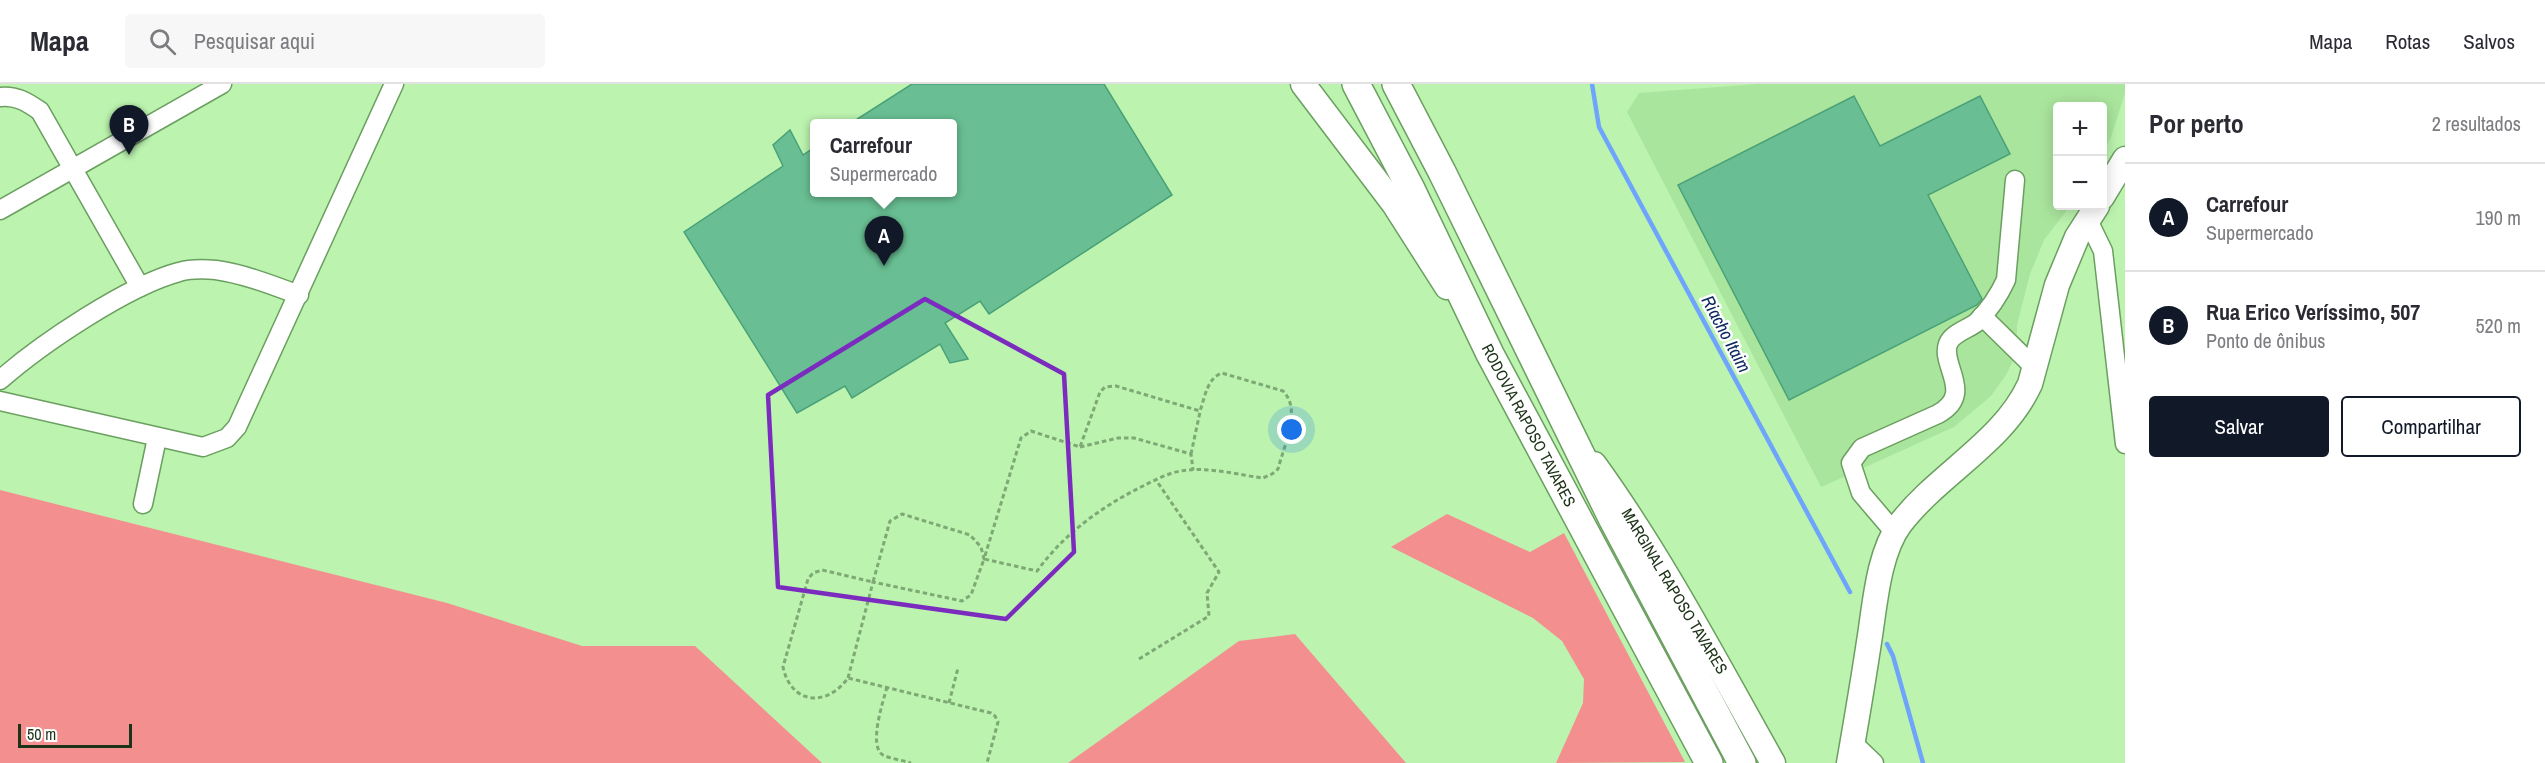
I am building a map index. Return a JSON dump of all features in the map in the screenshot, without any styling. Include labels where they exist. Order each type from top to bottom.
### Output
[{"type":"highway","name":"RODOVIA RAPOSO TAVARES","points":[[1356,84],[1411,189],[1490,354],[1709,763]]},
{"type":"highway","name":"RODOVIA RAPOSO TAVARES","points":[[1396,84],[1442,172],[1613,520],[1742,763]]},
{"type":"main road","points":[[1303,84],[1394,204],[1490,354]]},
{"type":"main road","points":[[2107,190],[2125,159]]},
{"type":"main road","points":[[1851,753],[1880,575],[1895,533],[1917,506],[2007,420],[2025,396],[2035,368],[2056,285],[2077,237],[2093,213]]},
{"type":"main road","name":"MARGINAL RAPOSO TAVARES","points":[[1567,426],[1629,511],[1773,763]]},
{"type":"street","points":[[0,210],[222,84]]},
{"type":"street","points":[[0,401],[203,447],[227,438],[237,427],[394,84]]},
{"type":"street","points":[[0,97],[9,96],[26,100],[40,111],[140,287]]},
{"type":"street","points":[[1895,533],[1861,493],[1851,463],[1862,448],[1946,410],[1955,391],[1955,377],[1947,346],[1950,340],[1976,323],[2000,294],[2006,280],[2015,180]]},
{"type":"street","points":[[2093,213],[2103,251],[2125,444]]},
{"type":"street","points":[[0,380],[16,366],[78,324],[140,287],[181,272],[214,270],[248,277],[299,295]]},
{"type":"street","points":[[1982,316],[2035,368]]},
{"type":"street","points":[[143,504],[157,438]]},
{"type":"street","points":[[1851,753],[1874,763]]},
{"type":"path","points":[[984,559],[1037,571],[1066,537],[1094,514],[1156,480],[1180,471],[1193,470],[1263,478],[1272,474],[1278,469],[1293,410],[1290,398],[1283,391],[1222,373],[1216,375],[1210,381],[1200,411],[1191,454],[1193,470]]},
{"type":"path","points":[[1080,447],[1100,392],[1105,387],[1116,386],[1200,411]]},
{"type":"path","points":[[984,559],[981,547],[970,535],[902,514],[890,521],[873,582],[848,678],[833,694],[825,698],[814,698],[795,690],[786,678],[783,667],[808,579],[813,573],[831,570],[873,582],[962,601],[971,595],[984,559],[1021,438],[1031,431],[1080,447],[1118,438],[1134,438],[1191,454]]},
{"type":"path","points":[[1139,658],[1209,616],[1207,593],[1219,572],[1156,480]]},
{"type":"path","points":[[949,703],[958,668]]},
{"type":"path","points":[[848,678],[995,716],[998,722],[987,763]]},
{"type":"path","points":[[887,687],[876,737],[876,747],[882,754],[910,763]]},
{"type":"highlighted area","points":[[925,299],[1064,374],[1074,552],[1006,619],[778,587],[768,395]]},
{"type":"shaded area","points":[[1758,84],[2125,84],[2125,93],[2107,146],[2107,102],[2053,102],[2053,210],[2067,210],[2044,240],[2030,274],[2017,325],[2017,353],[2006,375],[1991,396],[1954,427],[1821,487],[1627,112],[1639,93]]},
{"type":"shaded area","points":[[0,490],[447,603],[582,646],[695,646],[822,763],[0,763]]},
{"type":"shaded area","points":[[1447,514],[1530,552],[1564,533],[1685,762],[1556,763],[1583,703],[1584,679],[1562,641],[1533,618],[1391,547]]},
{"type":"shaded area","points":[[1295,634],[1406,763],[1068,763],[1239,641]]},
{"type":"building","points":[[912,84],[1104,84],[1172,195],[989,314],[980,301],[945,323],[968,359],[950,363],[940,344],[852,398],[845,386],[797,413],[684,232],[783,166],[773,145],[790,130],[803,155],[810,150],[810,197],[957,197],[957,119],[857,119]]},
{"type":"building","points":[[1854,96],[1880,146],[1980,96],[2010,154],[1928,195],[1982,299],[1977,305],[1789,400],[1678,185]]},
{"type":"waterway","name":"Riacho Itaim","points":[[1592,84],[1599,127],[1850,592]]},
{"type":"waterway","name":"Riacho Itaim","points":[[1887,644],[1893,656],[1923,763]]},
{"type":"place","name":"Rua Erico Veríssimo, 507","points":[[129,155]]},
{"type":"place","name":"Carrefour","points":[[884,266]]}]
